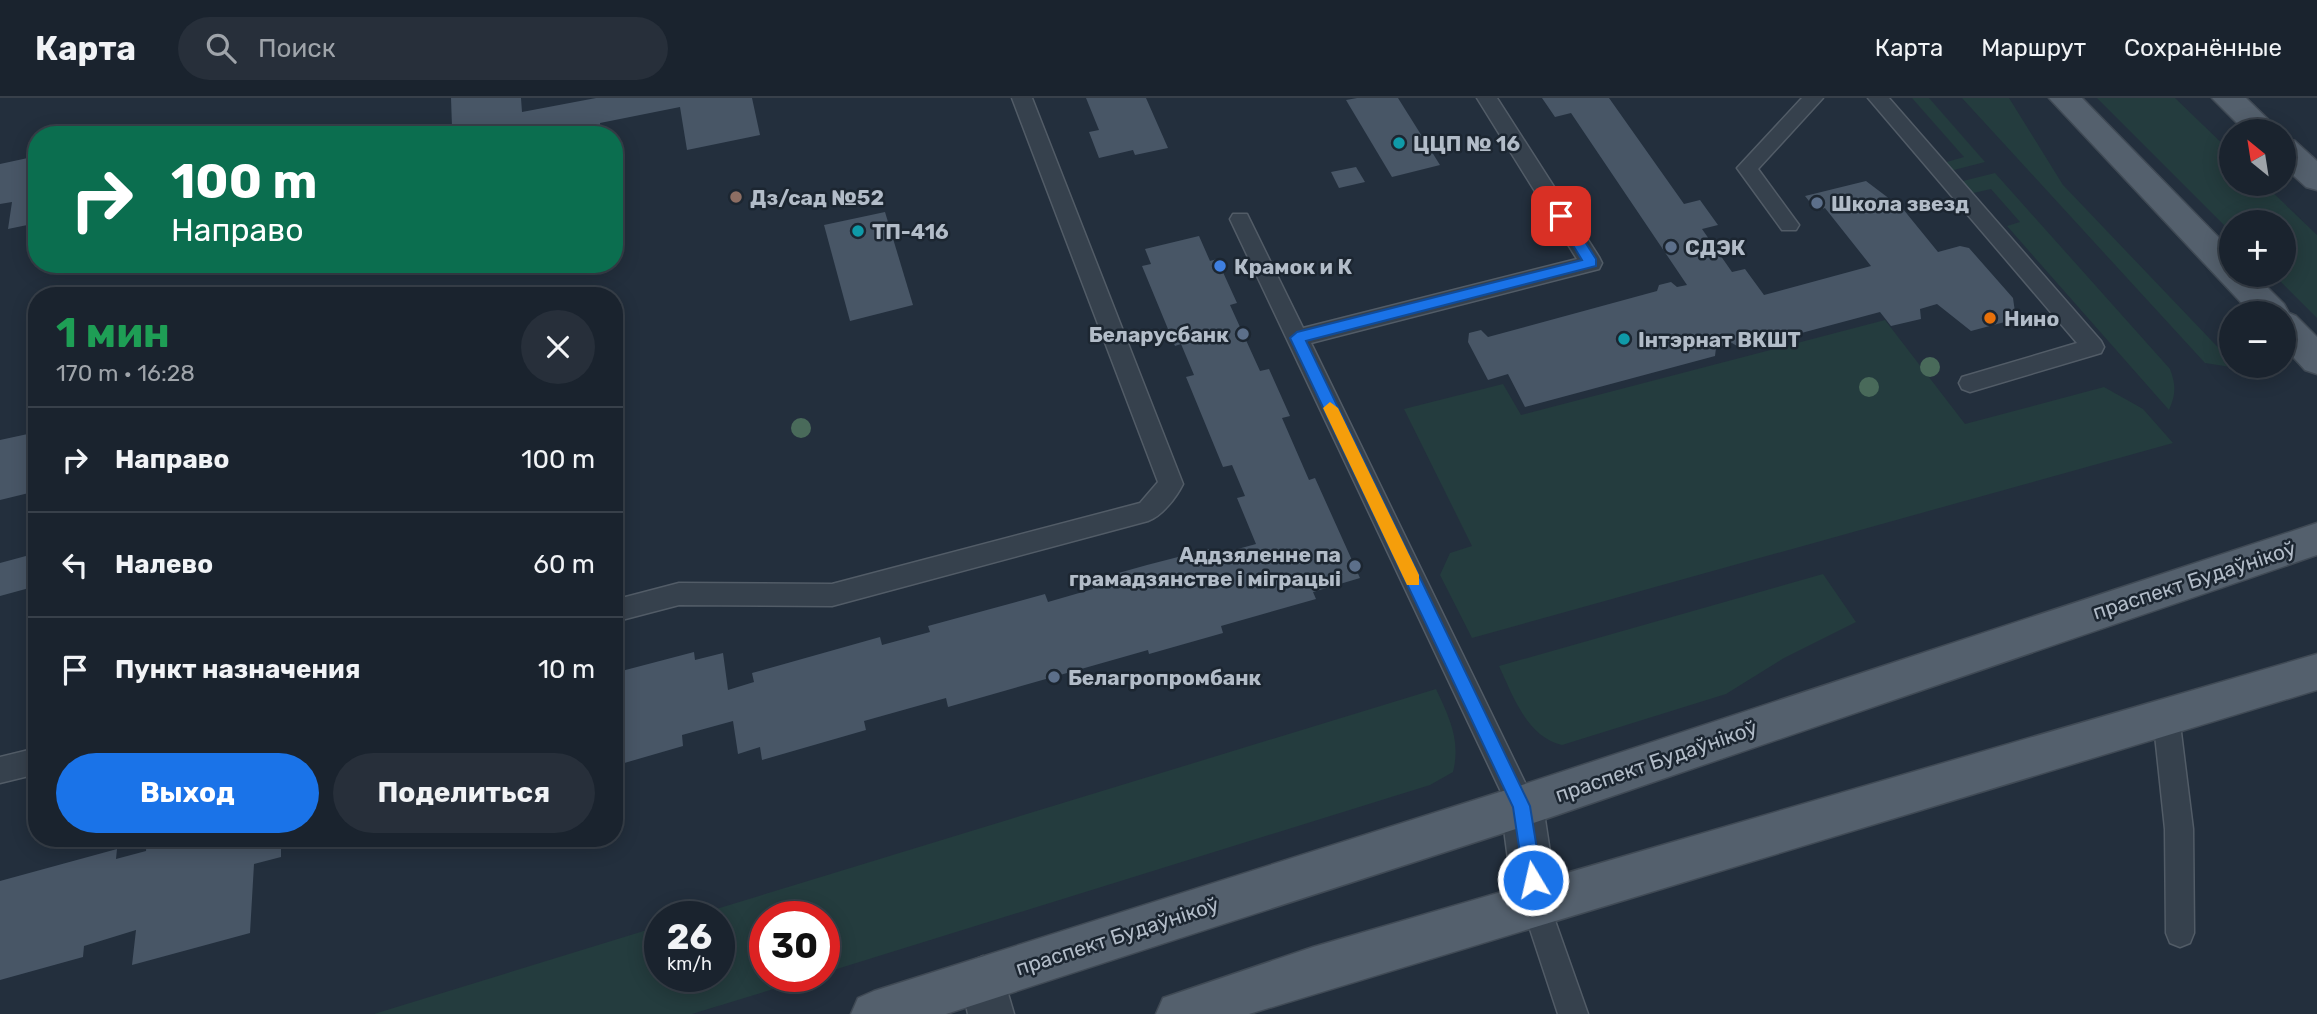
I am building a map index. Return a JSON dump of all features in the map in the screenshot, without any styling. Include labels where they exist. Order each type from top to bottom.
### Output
[{"type":"main road","points":[[2064,98],[2219,259]]},
{"type":"main road","points":[[2227,98],[2251,119]]},
{"type":"main road","points":[[2296,160],[2317,179]]},
{"type":"main road","points":[[2247,287],[2260,301]]},
{"type":"main road","points":[[2296,338],[2317,360]]},
{"type":"main road","name":"праспект Будаўнікоў","points":[[874,1014],[987,997],[1521,806],[2314,538]]},
{"type":"main road","points":[[1179,1014],[1313,970],[2317,671]]},
{"type":"street","points":[[1521,806],[1536,905]]},
{"type":"lane","points":[[623,609],[679,594],[832,595],[1148,511],[1171,484],[1022,98]]},
{"type":"lane","points":[[1297,338],[1591,262],[1487,98]]},
{"type":"lane","points":[[1789,225],[1747,168],[1813,98]]},
{"type":"lane","points":[[1878,98],[2093,347],[1970,383]]},
{"type":"lane","points":[[1240,219],[1521,806]]},
{"type":"lane","points":[[2166,716],[2179,829],[2180,933]]},
{"type":"lane","points":[[0,771],[28,763]]},
{"type":"lane","points":[[1536,905],[1573,1014]]},
{"type":"green space","points":[[1912,98],[1929,98],[1985,162],[1950,171],[1943,163],[1964,157]]},
{"type":"green space","points":[[1962,98],[2009,98],[2063,185],[2219,348],[2219,365],[2205,363]]},
{"type":"green space","points":[[2097,98],[2175,98],[2219,140],[2219,196],[2276,196],[2291,210],[2219,210],[2219,220]]},
{"type":"green space","points":[[1995,173],[2170,369],[2174,390],[2169,410],[2007,226],[2020,222],[1991,189],[1969,194],[1959,182]]},
{"type":"green space","points":[[2296,215],[2317,235],[2317,318],[2286,287],[2296,287]]},
{"type":"green space","points":[[1885,320],[1965,424],[2104,387],[2143,409],[2173,443],[1472,638],[1440,575],[1450,553],[1472,546],[1404,409],[1503,384],[1521,415]]},
{"type":"green space","points":[[1823,574],[1856,622],[1784,658],[1726,694],[1562,745],[1539,734],[1530,724],[1499,666]]},
{"type":"green space","points":[[1436,689],[1455,739],[1453,772],[1430,785],[840,968],[840,901],[749,901],[749,992],[764,992],[692,1014],[374,1014],[644,931],[644,992],[735,992],[735,903]]},
{"type":"building","points":[[451,98],[521,98],[522,112],[596,98],[752,98],[760,135],[687,150],[680,107],[600,123],[600,126],[452,126]]},
{"type":"building","points":[[1086,98],[1146,98],[1168,148],[1135,155],[1133,150],[1099,158],[1089,132],[1099,130]]},
{"type":"building","name":"ЦЦП № 16","points":[[1398,98],[1440,165],[1392,177],[1346,100]]},
{"type":"building","points":[[1542,98],[1609,98],[1684,204],[1700,200],[1718,225],[1702,229],[1732,272],[1745,269],[1764,295],[1871,266],[1825,208],[1817,211],[1805,196],[1866,181],[1903,209],[1938,252],[1960,246],[1969,248],[2013,298],[2016,319],[1971,331],[1937,304],[1920,309],[1921,319],[1891,326],[1880,312],[1742,349],[1732,343],[1716,348],[1715,356],[1525,407],[1508,374],[1488,380],[1468,342],[1469,333],[1481,330],[1488,337],[1657,291],[1659,285],[1671,282],[1677,287],[1687,285],[1571,113],[1555,117]]},
{"type":"building","points":[[28,158],[28,225],[8,229],[12,202],[0,204],[0,164]]},
{"type":"building","points":[[1356,167],[1365,182],[1339,188],[1331,172]]},
{"type":"building","points":[[885,212],[913,305],[850,321],[824,225]]},
{"type":"building","points":[[1199,236],[1210,261],[1217,259],[1237,303],[1230,305],[1260,371],[1269,369],[1290,416],[1282,418],[1309,480],[1315,478],[1360,578],[1313,592],[1316,599],[1221,626],[1223,633],[1149,654],[1148,650],[948,707],[946,698],[864,721],[866,730],[762,760],[760,747],[738,754],[733,721],[682,735],[683,746],[623,763],[623,671],[694,652],[695,660],[723,653],[728,690],[754,682],[752,673],[880,637],[882,645],[930,632],[928,626],[1045,594],[1048,602],[1093,589],[1090,581],[1147,565],[1209,549],[1212,556],[1256,544],[1237,498],[1245,496],[1232,465],[1223,467],[1186,377],[1194,375],[1181,344],[1175,346],[1142,266],[1151,264],[1145,249]]},
{"type":"building","points":[[28,434],[28,493],[0,500],[0,440]]},
{"type":"building","points":[[28,555],[28,588],[0,596],[0,563]]},
{"type":"building","points":[[146,847],[281,847],[281,857],[254,864],[250,933],[132,965],[136,930],[84,946],[83,957],[0,980],[0,881],[117,849],[116,859],[146,851]]},
{"type":"slow traffic","points":[[1330,408],[1413,580]]},
{"type":"place","name":"ЦЦП № 16","points":[[1399,143]]},
{"type":"place","name":"Дз/сад №52","points":[[736,197]]},
{"type":"place","name":"Школа звезд","points":[[1817,203]]},
{"type":"place","name":"ТП-416","points":[[858,231]]},
{"type":"place","name":"СДЭК","points":[[1671,247]]},
{"type":"place","name":"Крамок и К","points":[[1220,266]]},
{"type":"place","name":"Нино","points":[[1990,318]]},
{"type":"place","name":"Беларусбанк","points":[[1243,334]]},
{"type":"place","name":"Інтэрнат ВКШТ","points":[[1624,339]]},
{"type":"place","name":"Аддзяленне па грамадзянстве і міграцыі","points":[[1355,566]]},
{"type":"place","name":"Белагропромбанк","points":[[1054,677]]},
{"type":"route","points":[[1533,880],[1521,806],[1297,338],[1591,262],[1561,216]]}]
